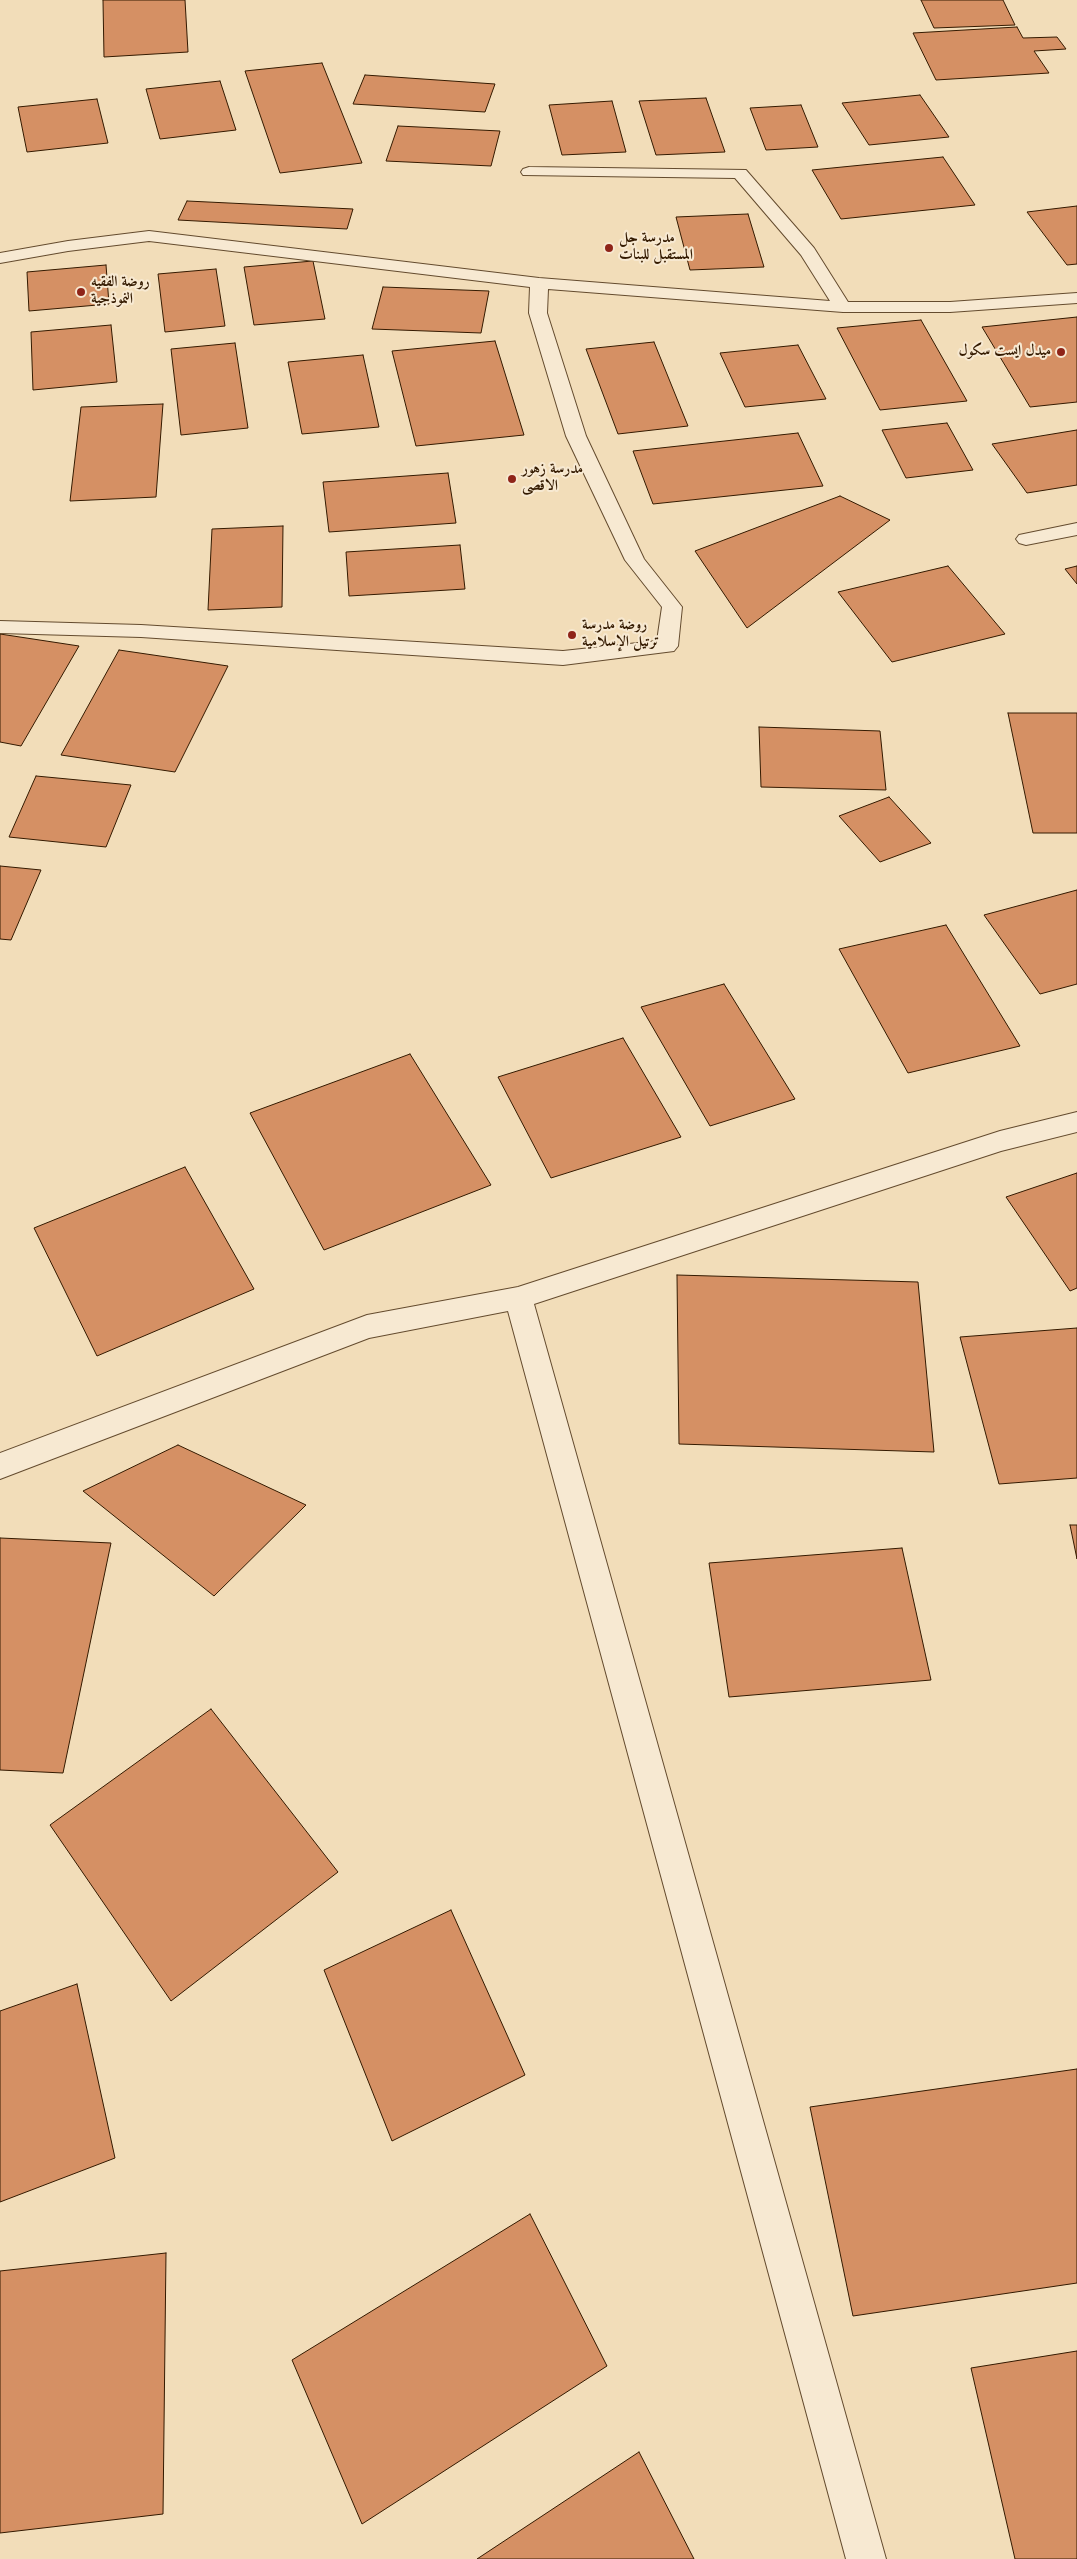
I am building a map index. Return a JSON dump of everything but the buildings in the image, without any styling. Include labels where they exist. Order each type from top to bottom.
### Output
[{"type":"street","points":[[529,172],[740,174],[808,252],[843,307]]},
{"type":"street","points":[[0,258],[68,246],[149,236],[539,283],[843,307],[950,307],[1077,298]]},
{"type":"street","points":[[0,627],[141,630],[562,658],[667,646],[672,607],[635,560],[576,436],[538,313],[539,283]]},
{"type":"street","points":[[1026,539],[1077,529]]},
{"type":"street","points":[[0,1466],[366,1327],[518,1298],[1000,1141],[1077,1122]]},
{"type":"street","points":[[518,1298],[866,2559]]},
{"type":"place","name":"مدرسة جل المستقبل للبنات","points":[[609,248]]},
{"type":"place","name":"روضة الفقيه النموذجية","points":[[81,292]]},
{"type":"place","name":"ميدل ايست سكول","points":[[1061,352]]},
{"type":"place","name":"مدرسة زهور الاقصى","points":[[512,479]]},
{"type":"place","name":"روضة مدرسة ترتيل الإسلامية","points":[[572,635]]}]
